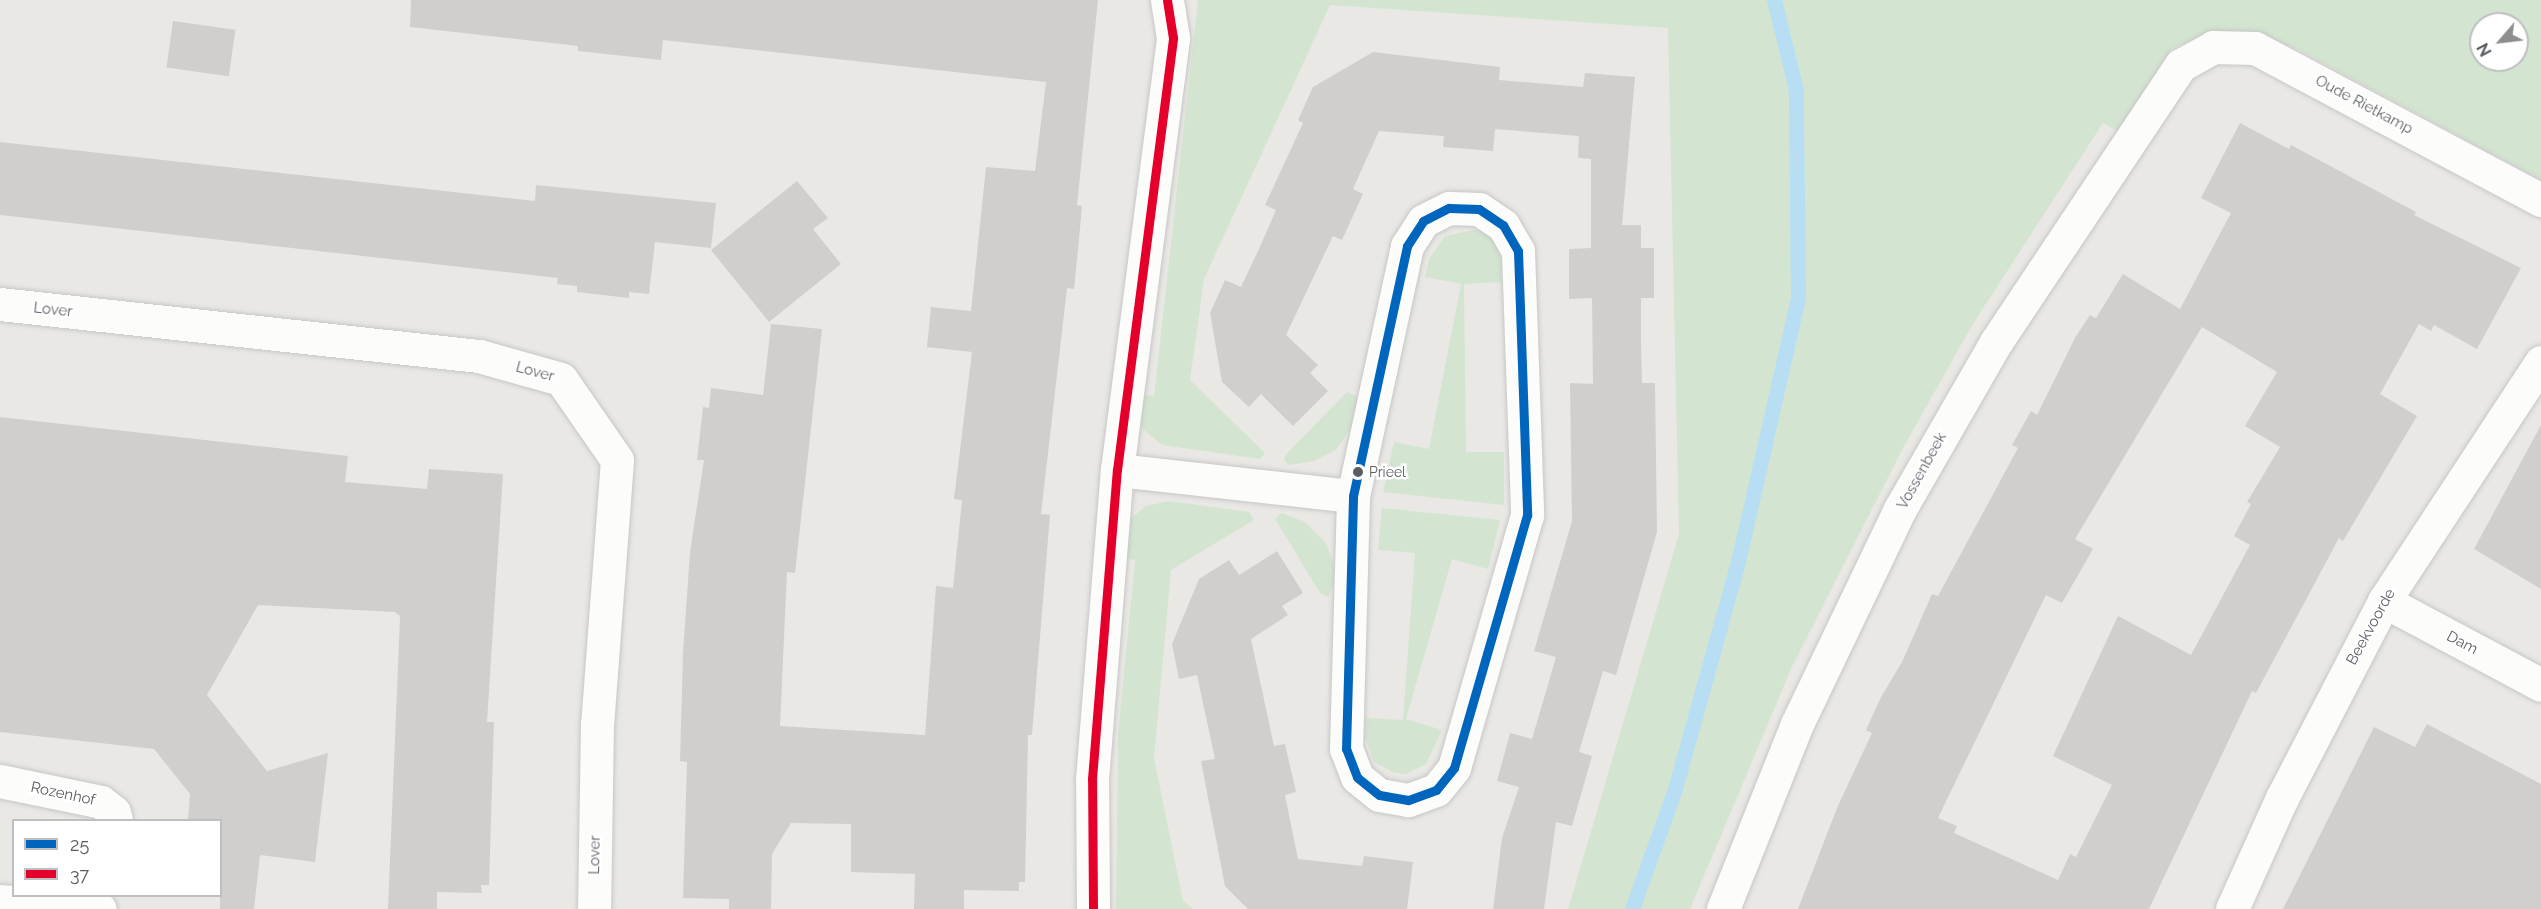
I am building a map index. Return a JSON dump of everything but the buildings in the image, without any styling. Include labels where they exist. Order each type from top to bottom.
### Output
[{"type":"street","points":[[1093,909],[1092,778],[1117,470],[1173,38],[1167,0]]},
{"type":"street","name":"Oude Rietkamp","points":[[2181,65],[2213,47],[2254,48],[2541,200]]},
{"type":"street","name":"Vossenbeek","points":[[1723,909],[1797,724],[1900,509],[1995,342],[2181,65]]},
{"type":"street","points":[[1449,208],[1479,209],[1503,225],[1518,250],[1527,515],[1454,768],[1436,790],[1408,800],[1379,795],[1356,777],[1346,749],[1353,496],[1407,246],[1423,221],[1449,208]]},
{"type":"street","name":"Lover","points":[[0,304],[479,356],[561,379],[617,460],[597,723],[594,909]]},
{"type":"street","name":"Beekvoorde","points":[[2232,909],[2282,798],[2384,601],[2541,362]]},
{"type":"street","points":[[1117,470],[1353,496]]},
{"type":"street","name":"Dam","points":[[2384,601],[2541,685]]},
{"type":"street","name":"Rozenhof","points":[[0,781],[101,802],[114,812],[116,819]]},
{"type":"street","points":[[0,901],[100,909]]},
{"type":"green space","points":[[1198,0],[2541,0],[2541,180],[2299,50],[2253,32],[2214,31],[2172,48],[2118,131],[2103,123],[1971,327],[1902,450],[1791,669],[1690,909],[1568,909],[1679,534],[1668,28],[1330,5],[1204,279],[1190,380],[1265,453],[1260,459],[1162,445],[1143,429],[1138,415],[1140,395],[1154,396]]},
{"type":"green space","points":[[1474,230],[1486,233],[1496,244],[1501,260],[1501,282],[1464,284],[1466,452],[1504,452],[1504,505],[1383,492],[1394,442],[1429,449],[1461,284],[1425,277],[1429,259],[1445,236]]},
{"type":"green space","points":[[1347,392],[1356,396],[1357,407],[1352,426],[1337,449],[1314,461],[1288,465],[1284,459],[1287,453]]},
{"type":"green space","points":[[1169,501],[1249,512],[1254,520],[1171,570],[1154,758],[1183,901],[1193,909],[1116,909],[1118,734],[1135,560],[1121,558],[1130,519],[1146,506]]},
{"type":"green space","points":[[1382,508],[1500,520],[1488,569],[1452,559],[1406,719],[1442,730],[1426,764],[1406,774],[1394,773],[1374,762],[1365,737],[1366,718],[1403,720],[1415,553],[1378,550]]},
{"type":"green space","points":[[1282,513],[1305,522],[1326,543],[1334,564],[1334,583],[1328,597],[1320,593],[1275,519]]},
{"type":"waterway","points":[[1632,909],[1675,789],[1738,562],[1798,297],[1796,90],[1774,0]]},
{"type":"transit line","name":"37","points":[[1093,909],[1092,779],[1117,470],[1173,38],[1167,0]]},
{"type":"transit line","name":"25","points":[[1449,208],[1479,209],[1503,225],[1518,251],[1527,515],[1454,768],[1436,790],[1408,800],[1379,795],[1357,777],[1346,749],[1353,496],[1407,246],[1423,221],[1449,208]]},
{"type":"place","name":"Prieel","points":[[1358,472]]}]
